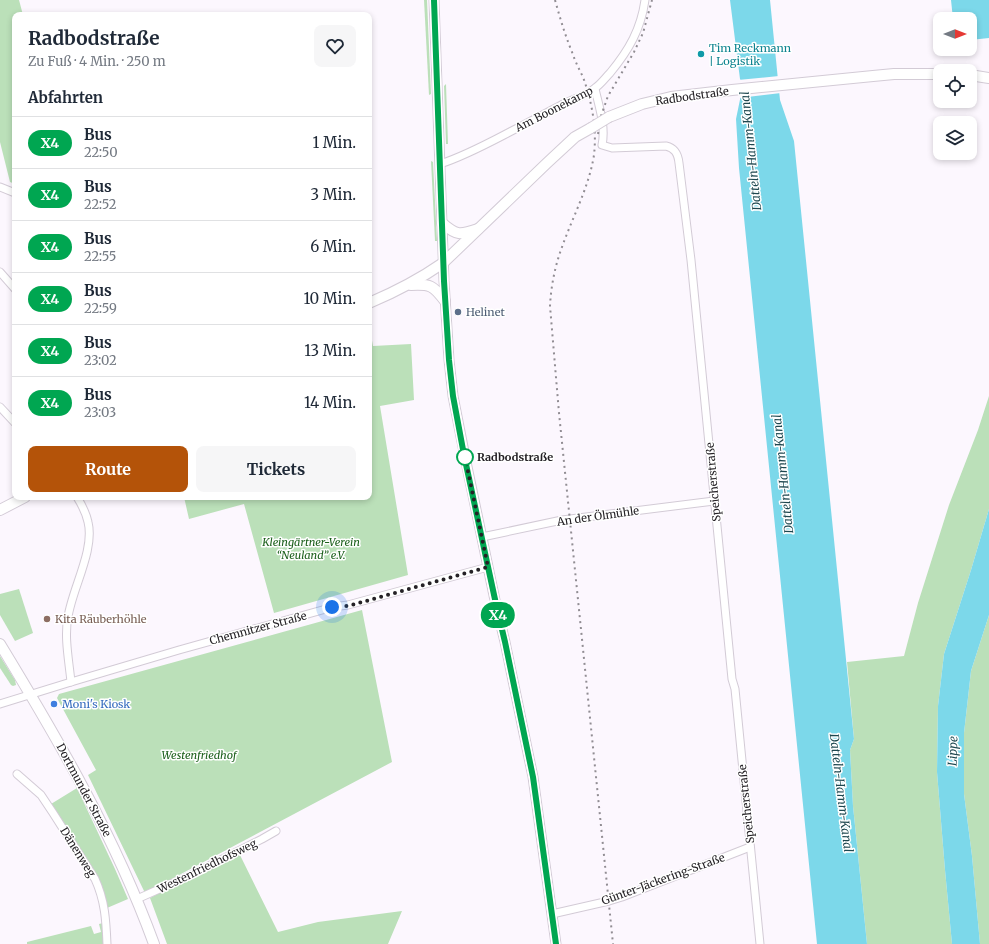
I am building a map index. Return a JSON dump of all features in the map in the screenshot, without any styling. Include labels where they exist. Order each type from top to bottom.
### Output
[{"type":"main road","name":"Radbodstraße","points":[[372,302],[430,273],[444,263],[547,163],[575,138],[609,117],[642,104],[667,98],[894,74],[933,74]]},
{"type":"main road","points":[[977,76],[989,78]]},
{"type":"main road","points":[[442,223],[452,231],[459,233],[467,233],[480,228]]},
{"type":"main road","points":[[407,285],[428,285],[439,292],[445,301]]},
{"type":"main road","points":[[0,510],[19,500]]},
{"type":"main road","name":"Dortmunder Straße","points":[[0,644],[90,800],[121,864],[154,944]]},
{"type":"street","points":[[434,0],[445,301],[453,396],[533,777],[556,944]]},
{"type":"street","name":"Am Boonekamp","points":[[440,164],[482,147],[567,102],[595,89],[620,61],[632,43],[637,32],[645,0]]},
{"type":"street","name":"Speicherstraße","points":[[595,89],[604,138],[602,144],[612,148],[666,146],[671,147],[678,155],[691,260],[731,671],[735,689],[760,944]]},
{"type":"street","points":[[0,187],[12,191]]},
{"type":"street","points":[[0,272],[12,286]]},
{"type":"street","points":[[0,407],[12,420]]},
{"type":"street","points":[[71,682],[67,619],[87,552],[89,538],[89,523],[84,508],[79,500]]},
{"type":"street","name":"An der Ölmühle","points":[[482,537],[562,520],[714,501]]},
{"type":"street","name":"Chemnitzer Straße","points":[[0,704],[204,642],[332,607],[348,606],[488,567]]},
{"type":"street","name":"Dänenweg","points":[[17,774],[41,795],[95,879],[100,890],[106,914],[107,944]]},
{"type":"street","name":"Westenfriedhofsweg","points":[[136,899],[193,874],[276,831]]},
{"type":"street","name":"Günter-Jäckering-Straße","points":[[552,914],[622,897],[750,847]]},
{"type":"green space","points":[[0,0],[19,0],[22,12],[12,12],[12,183],[10,182],[0,142]]},
{"type":"green space","points":[[424,0],[427,0],[431,94],[429,95]]},
{"type":"green space","points":[[446,84],[448,144],[446,144],[444,86]]},
{"type":"green space","points":[[431,161],[433,162],[437,241],[435,241]]},
{"type":"green space","name":"Kleingärtner-Verein “Neuland” e.V.","points":[[372,340],[373,346],[411,344],[414,400],[380,406],[408,575],[274,613],[244,504],[189,519],[185,500],[372,500]]},
{"type":"green space","points":[[989,396],[989,509],[944,654],[938,706],[937,772],[952,944],[867,944],[853,806],[850,750],[854,739],[847,662],[904,656],[918,603],[949,505],[978,430]]},
{"type":"green space","points":[[19,589],[33,633],[15,641],[0,615],[0,594]]},
{"type":"green space","name":"Westenfriedhof","points":[[362,610],[392,762],[145,893],[88,775],[96,770],[57,698],[59,694]]},
{"type":"green space","points":[[989,615],[989,944],[980,944],[972,856],[964,794],[964,733],[971,671]]},
{"type":"green space","points":[[0,656],[15,680],[16,685],[11,685],[0,668]]},
{"type":"green space","points":[[77,788],[128,899],[107,908],[100,883],[51,804]]},
{"type":"green space","points":[[238,851],[278,932],[318,922],[402,911],[388,944],[167,944],[150,898]]},
{"type":"green space","points":[[103,923],[104,944],[27,944],[27,942],[91,926],[94,934],[101,932],[99,924]]},
{"type":"water","name":"Datteln-Hamm-Kanal","points":[[730,0],[770,0],[780,100],[794,141],[854,739],[850,750],[853,806],[867,944],[817,944],[739,168],[736,119],[743,85],[740,79]]},
{"type":"water","points":[[951,0],[989,0],[989,38],[977,39],[977,12],[952,12]]},
{"type":"water","name":"Lippe","points":[[989,509],[989,615],[971,671],[964,733],[964,794],[972,856],[980,944],[952,944],[937,772],[938,706],[944,654]]},
{"type":"pier","points":[[779,76],[781,93],[739,98],[741,85],[738,80]]},
{"type":"railway","points":[[555,0],[567,39],[586,86],[591,106],[595,135],[592,167],[585,190],[557,261],[552,284],[550,306],[559,413],[613,944]]},
{"type":"railway","points":[[598,134],[601,116],[608,96],[634,52],[643,33],[652,0]]},
{"type":"bus line","name":"X4","points":[[434,0],[444,281],[453,396],[464,455],[533,777],[556,944]]},
{"type":"place","name":"Tim Reckmann | Logistik","points":[[701,54]]},
{"type":"place","name":"Helinet","points":[[458,312]]},
{"type":"place","name":"Radbodstraße","points":[[465,457]]},
{"type":"place","name":"Kita Räuberhöhle","points":[[47,619]]},
{"type":"place","name":"Moni's Kiosk","points":[[54,704]]},
{"type":"route","points":[[332,607],[348,606],[488,567],[465,457]]}]
